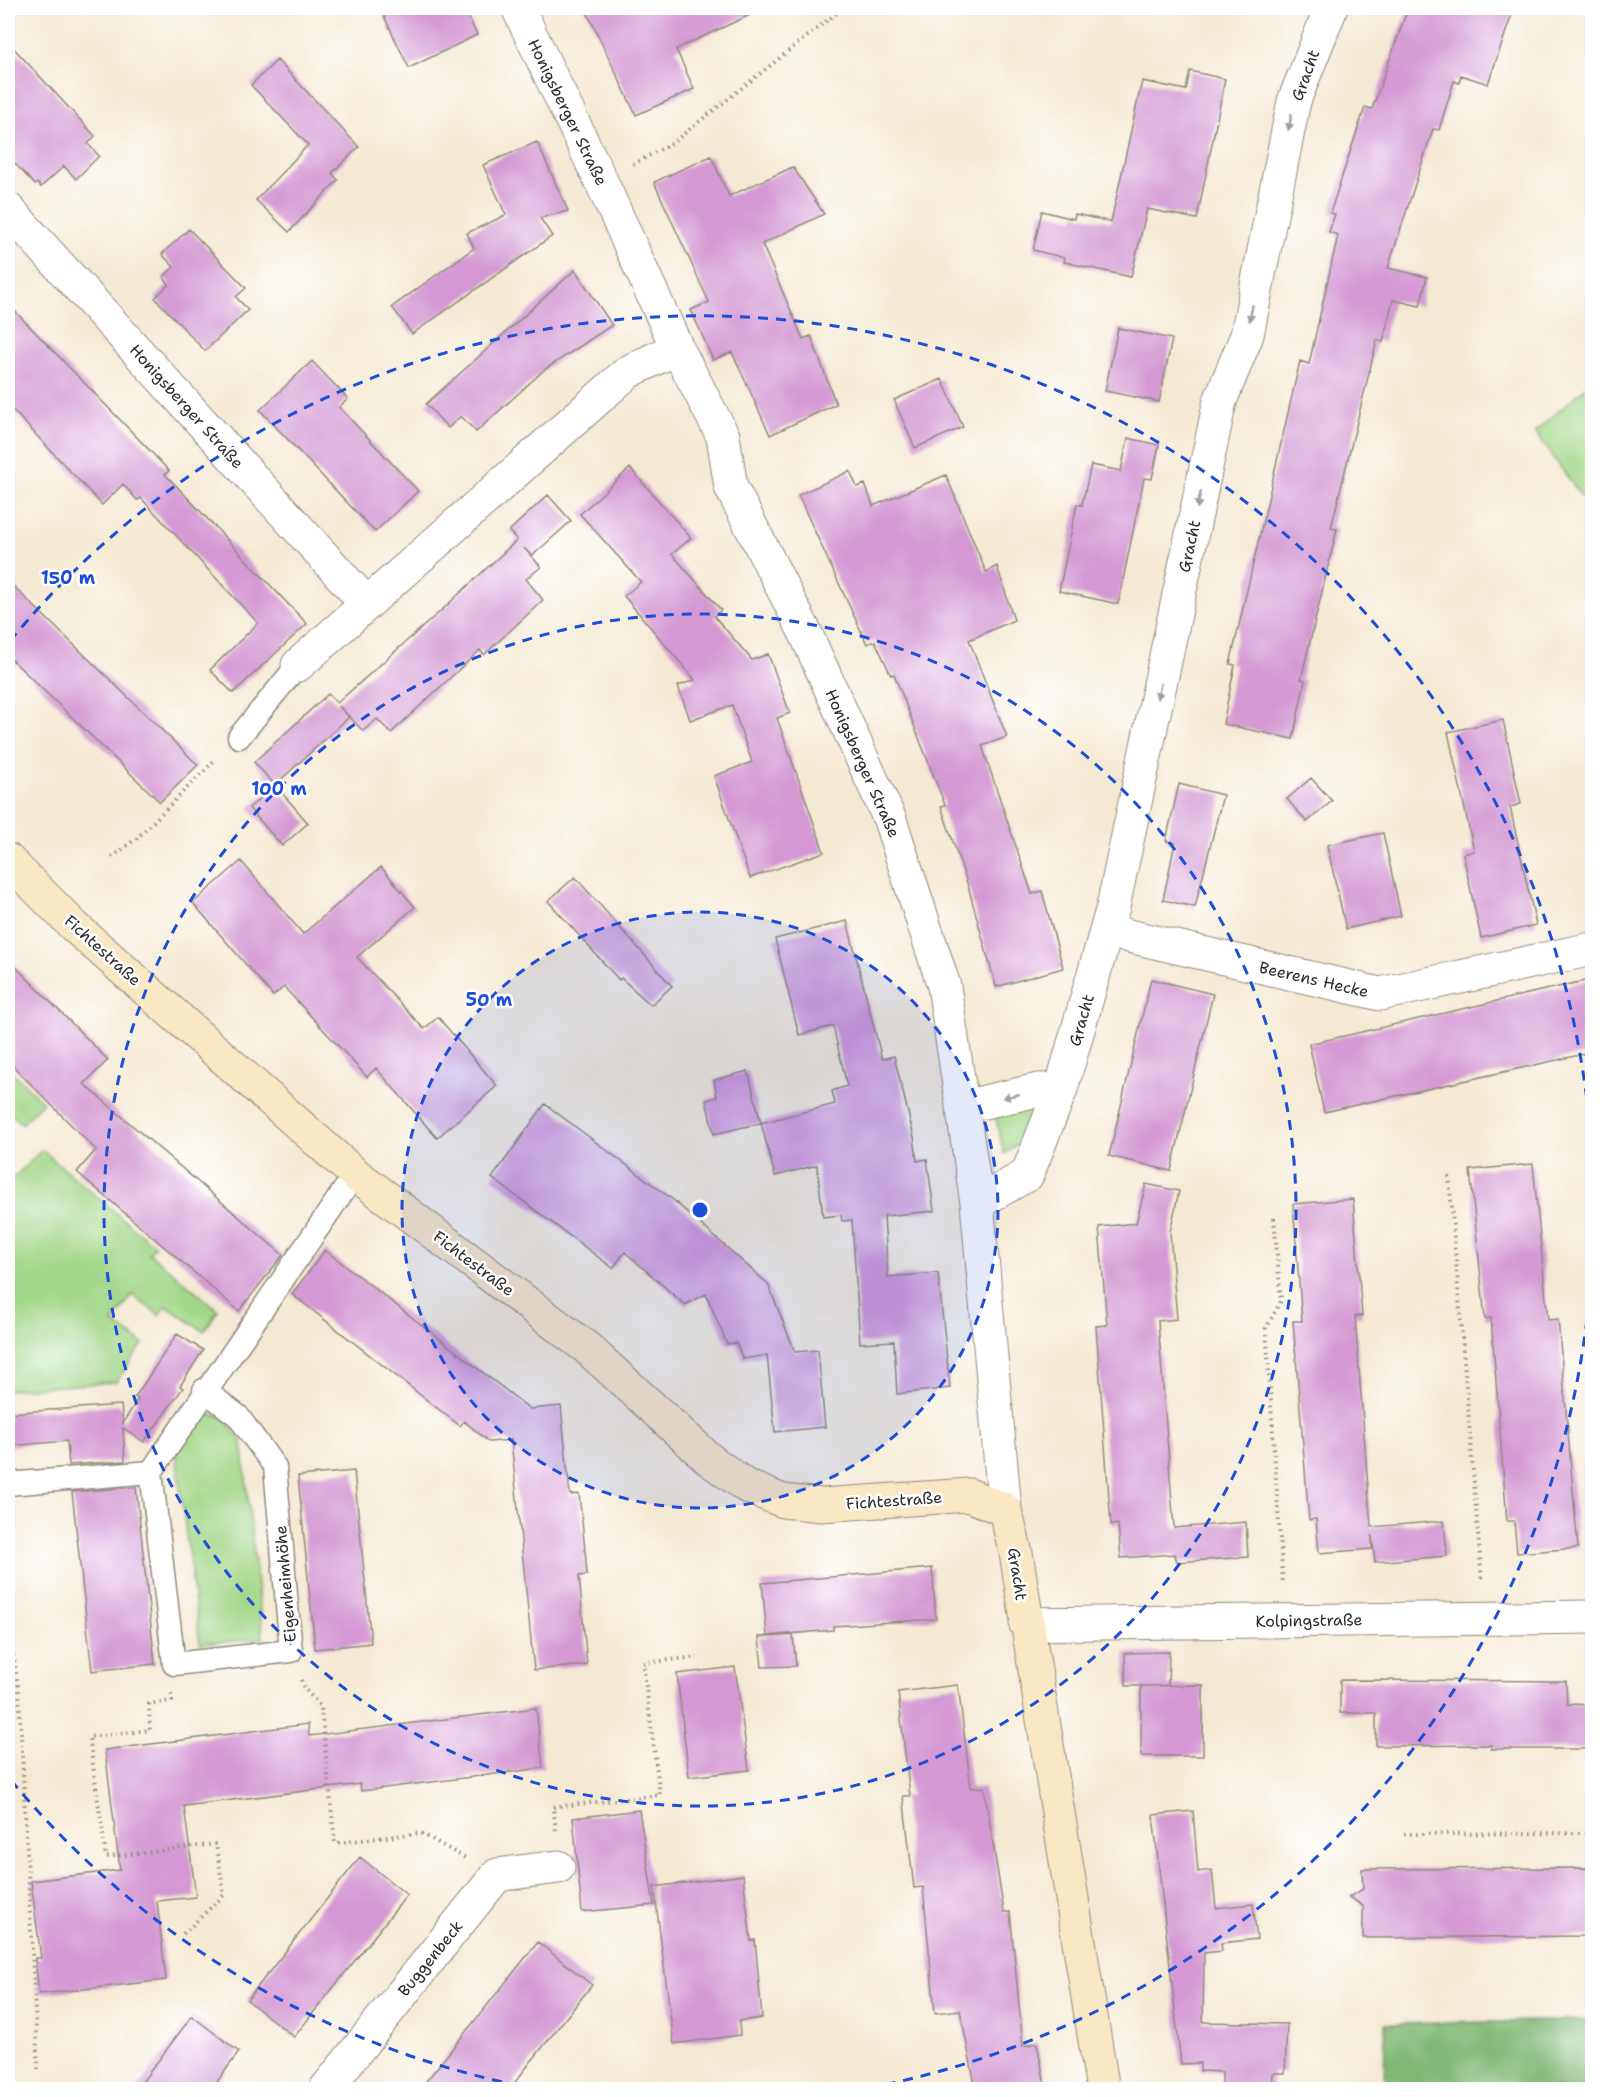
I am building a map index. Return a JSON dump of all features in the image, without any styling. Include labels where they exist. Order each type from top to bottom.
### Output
[{"type":"street","name":"Honigsberger Straße","points":[[518,8],[601,181],[677,348],[723,436],[732,487],[805,632],[890,820],[944,986],[977,1203]]},
{"type":"street","name":"Gracht","points":[[1103,2090],[1016,1553],[1005,1510],[977,1203],[1027,1175],[1061,1089],[1107,931],[1220,401],[1247,334],[1294,101],[1331,8]]},
{"type":"street","name":"Honigsberger Straße","points":[[8,209],[366,603]]},
{"type":"street","points":[[298,665],[628,372],[677,348]]},
{"type":"street","name":"Fichtestraße","points":[[8,860],[75,927],[355,1174],[587,1348],[710,1460],[746,1486],[783,1501],[821,1505],[969,1495],[1005,1510]]},
{"type":"street","name":"Beerens Hecke","points":[[1107,931],[1380,994],[1593,949]]},
{"type":"street","points":[[962,1107],[1038,1090],[1061,1089]]},
{"type":"street","name":"Kolpingstraße","points":[[1026,1624],[1593,1617]]},
{"type":"street","points":[[497,1875],[558,1867]]},
{"type":"street","name":"Buggenbeck","points":[[325,2090],[497,1875]]},
{"type":"lane","points":[[239,737],[298,665]]},
{"type":"lane","points":[[174,1664],[151,1472],[204,1390],[355,1174]]},
{"type":"lane","name":"Eigenheimhöhe","points":[[174,1664],[291,1651],[275,1467],[238,1416],[204,1390]]},
{"type":"lane","points":[[8,1484],[151,1472]]},
{"type":"path","points":[[601,181],[671,144],[843,8]]},
{"type":"path","points":[[112,857],[137,838],[239,737]]},
{"type":"path","points":[[1449,1176],[1485,1618]]},
{"type":"path","points":[[1274,1218],[1281,1301],[1266,1328],[1286,1621]]},
{"type":"path","points":[[8,1619],[19,1693],[38,2069]]},
{"type":"path","points":[[291,1651],[304,1688],[321,1707],[335,1843],[421,1833],[497,1875]]},
{"type":"path","points":[[558,1867],[553,1807],[660,1795],[642,1663],[697,1657]]},
{"type":"path","points":[[174,1664],[170,1684],[172,1701],[149,1704],[150,1730],[89,1737],[106,1857],[216,1844],[224,1894],[182,1935]]},
{"type":"path","points":[[1404,1834],[1593,1833]]},
{"type":"green space","points":[[1592,382],[1592,511],[1535,432]]},
{"type":"green space","points":[[8,1068],[43,1102],[22,1124],[8,1111]]},
{"type":"green space","points":[[1019,1108],[1027,1110],[1033,1120],[1023,1140],[1004,1154],[994,1110]]},
{"type":"green space","points":[[42,1150],[155,1246],[149,1253],[218,1310],[204,1331],[166,1306],[159,1315],[132,1295],[113,1322],[143,1344],[116,1382],[8,1390],[8,1183]]},
{"type":"green space","points":[[209,1414],[222,1417],[242,1441],[263,1639],[200,1644],[176,1454],[199,1418]]},
{"type":"green space","points":[[1592,2020],[1592,2089],[1384,2089],[1385,2024]]},
{"type":"building","points":[[380,8],[464,8],[477,35],[409,68]]},
{"type":"building","points":[[585,8],[765,8],[676,49],[694,89],[636,115]]},
{"type":"building","points":[[1408,8],[1495,8],[1512,14],[1488,84],[1461,75],[1459,83],[1454,81],[1439,130],[1433,129],[1388,268],[1427,277],[1420,306],[1393,300],[1383,342],[1377,340],[1331,528],[1337,529],[1301,679],[1305,680],[1293,739],[1223,724],[1235,665],[1230,664],[1300,361],[1309,364],[1338,235],[1329,232],[1335,214],[1330,213],[1365,107],[1372,109]]},
{"type":"building","points":[[8,42],[95,136],[88,144],[99,156],[76,179],[64,166],[41,187],[37,183],[35,185],[8,156]]},
{"type":"building","points":[[277,60],[359,147],[332,173],[338,180],[289,232],[256,200],[308,145],[251,85]]},
{"type":"building","points":[[1190,71],[1225,79],[1197,219],[1147,209],[1131,277],[1064,262],[1065,258],[1033,250],[1042,211],[1074,219],[1075,214],[1111,222],[1142,81],[1186,90]]},
{"type":"building","points":[[537,142],[568,211],[540,218],[552,236],[412,334],[392,307],[474,248],[467,233],[506,215],[483,165]]},
{"type":"building","points":[[711,156],[729,196],[793,167],[824,214],[762,244],[803,339],[811,336],[836,404],[770,435],[732,352],[713,360],[691,310],[709,302],[654,182]]},
{"type":"building","points":[[189,229],[246,288],[236,297],[248,310],[205,351],[155,298],[169,284],[163,277],[174,267],[162,254]]},
{"type":"building","points":[[575,270],[612,325],[544,370],[476,432],[461,416],[448,428],[426,404]]},
{"type":"building","points":[[8,304],[155,456],[169,471],[165,474],[307,624],[233,693],[210,670],[258,623],[141,498],[137,500],[123,484],[102,505],[8,405]]},
{"type":"building","points":[[1118,328],[1172,339],[1159,402],[1105,391]]},
{"type":"building","points":[[312,361],[348,399],[339,407],[418,491],[375,532],[260,410]]},
{"type":"building","points":[[942,379],[963,427],[915,448],[894,400]]},
{"type":"building","points":[[1128,438],[1159,445],[1152,479],[1144,478],[1118,604],[1059,591],[1077,504],[1082,505],[1091,465],[1121,471]]},
{"type":"building","points":[[630,468],[691,538],[672,554],[721,610],[714,616],[752,660],[768,654],[790,713],[777,718],[824,852],[750,878],[714,776],[752,762],[732,705],[690,720],[678,686],[695,680],[624,596],[641,582],[580,514]]},
{"type":"building","points":[[850,471],[857,487],[865,484],[873,506],[946,475],[986,572],[997,566],[1014,620],[969,640],[1007,737],[982,746],[1032,894],[1042,891],[1063,968],[996,987],[968,886],[941,806],[945,805],[894,674],[891,675],[875,641],[867,644],[798,495]]},
{"type":"building","points":[[548,495],[571,521],[532,556],[524,548],[541,567],[526,579],[543,600],[484,655],[480,650],[391,733],[377,719],[363,731],[339,706],[349,717],[275,785],[254,762],[328,694],[337,703],[444,608],[517,540],[509,531]]},
{"type":"building","points":[[8,581],[198,765],[160,802],[8,656]]},
{"type":"building","points":[[1503,720],[1521,804],[1510,807],[1536,925],[1481,938],[1463,854],[1474,851],[1448,732]]},
{"type":"building","points":[[1311,778],[1332,801],[1307,822],[1287,799]]},
{"type":"building","points":[[1179,784],[1223,795],[1195,907],[1163,900],[1175,843],[1166,841]]},
{"type":"building","points":[[275,785],[308,823],[282,846],[249,808]]},
{"type":"building","points":[[1383,833],[1401,916],[1346,929],[1327,845]]},
{"type":"building","points":[[241,861],[303,934],[381,867],[415,907],[357,957],[424,1029],[438,1017],[497,1086],[437,1138],[376,1068],[367,1077],[284,987],[273,996],[193,903]]},
{"type":"building","points":[[575,877],[672,986],[651,1005],[621,978],[619,980],[548,901]]},
{"type":"building","points":[[847,921],[882,1059],[894,1056],[914,1137],[917,1161],[927,1159],[934,1211],[884,1216],[888,1277],[938,1273],[950,1388],[897,1394],[894,1341],[860,1343],[852,1220],[842,1221],[841,1215],[823,1217],[817,1165],[775,1176],[761,1123],[835,1104],[832,1091],[847,1086],[833,1026],[799,1035],[775,939]]},
{"type":"building","points":[[8,959],[108,1060],[84,1084],[283,1255],[239,1311],[77,1172],[96,1150],[8,1061]]},
{"type":"building","points":[[1151,979],[1213,994],[1171,1171],[1109,1156]]},
{"type":"building","points":[[1593,979],[1593,1052],[1324,1112],[1309,1044]]},
{"type":"building","points":[[748,1071],[761,1123],[714,1134],[706,1100],[717,1097],[714,1080]]},
{"type":"building","points":[[545,1104],[672,1199],[768,1284],[795,1352],[818,1350],[825,1427],[775,1432],[767,1355],[743,1359],[736,1343],[727,1344],[706,1294],[685,1305],[625,1252],[613,1268],[492,1178]]},
{"type":"building","points":[[1533,1164],[1548,1320],[1558,1319],[1578,1548],[1517,1553],[1514,1521],[1507,1521],[1491,1318],[1485,1319],[1470,1170]]},
{"type":"building","points":[[1146,1184],[1179,1191],[1170,1232],[1177,1319],[1158,1321],[1174,1528],[1246,1522],[1248,1557],[1177,1562],[1175,1554],[1121,1558],[1118,1524],[1111,1525],[1096,1326],[1107,1325],[1099,1227],[1136,1223]]},
{"type":"building","points":[[1353,1199],[1362,1316],[1355,1316],[1371,1527],[1444,1521],[1447,1556],[1375,1562],[1372,1535],[1372,1549],[1319,1553],[1316,1519],[1309,1520],[1293,1321],[1302,1321],[1293,1204]]},
{"type":"building","points":[[325,1250],[530,1409],[561,1406],[570,1495],[579,1494],[585,1549],[587,1575],[579,1576],[587,1665],[534,1670],[511,1440],[489,1442],[464,1421],[460,1426],[292,1294]]},
{"type":"building","points":[[177,1334],[203,1350],[180,1386],[183,1388],[144,1442],[123,1428],[125,1461],[69,1465],[67,1441],[8,1446],[8,1413],[121,1405],[123,1423],[138,1399],[135,1397]]},
{"type":"building","points":[[354,1471],[371,1643],[315,1649],[298,1476]]},
{"type":"building","points":[[136,1487],[155,1664],[92,1671],[72,1492]]},
{"type":"building","points":[[932,1568],[936,1619],[833,1626],[833,1630],[767,1636],[762,1583]]},
{"type":"building","points":[[793,1635],[796,1666],[762,1667],[759,1637]]},
{"type":"building","points":[[1169,1652],[1168,1686],[1126,1686],[1125,1653]]},
{"type":"building","points":[[735,1667],[749,1770],[689,1777],[677,1674]]},
{"type":"building","points":[[1340,1680],[1566,1681],[1567,1704],[1593,1705],[1593,1749],[1491,1749],[1491,1745],[1376,1746],[1376,1713],[1340,1713]]},
{"type":"building","points":[[958,1685],[971,1788],[984,1787],[1004,1912],[1010,1912],[1023,2046],[1037,2043],[1046,2090],[976,2090],[960,2010],[935,2013],[923,1887],[914,1888],[903,1796],[910,1796],[898,1692]]},
{"type":"building","points":[[1203,1685],[1203,1756],[1141,1756],[1141,1686]]},
{"type":"building","points":[[536,1708],[543,1768],[361,1791],[360,1784],[184,1806],[196,1897],[157,1901],[166,1980],[39,1994],[35,1958],[41,1958],[31,1881],[120,1870],[105,1750],[308,1724],[309,1736]]},
{"type":"building","points":[[639,1810],[654,1905],[582,1912],[573,1818]]},
{"type":"building","points":[[1193,1811],[1198,1872],[1212,1870],[1216,1908],[1253,1904],[1257,1939],[1221,1943],[1222,1951],[1204,1953],[1203,2022],[1287,2024],[1285,2073],[1273,2073],[1272,2090],[1222,2090],[1222,2072],[1200,2071],[1200,2063],[1181,2064],[1153,1815]]},
{"type":"building","points":[[360,1857],[407,1895],[294,2037],[247,2000]]},
{"type":"building","points":[[1593,1868],[1593,1936],[1363,1938],[1363,1906],[1349,1897],[1363,1889],[1362,1869]]},
{"type":"building","points":[[743,1875],[751,1941],[755,1940],[762,2018],[739,2021],[740,2035],[674,2044],[654,1887]]},
{"type":"building","points":[[538,1942],[592,1985],[509,2090],[419,2090]]},
{"type":"building","points":[[192,2016],[239,2052],[211,2090],[136,2090]]}]
